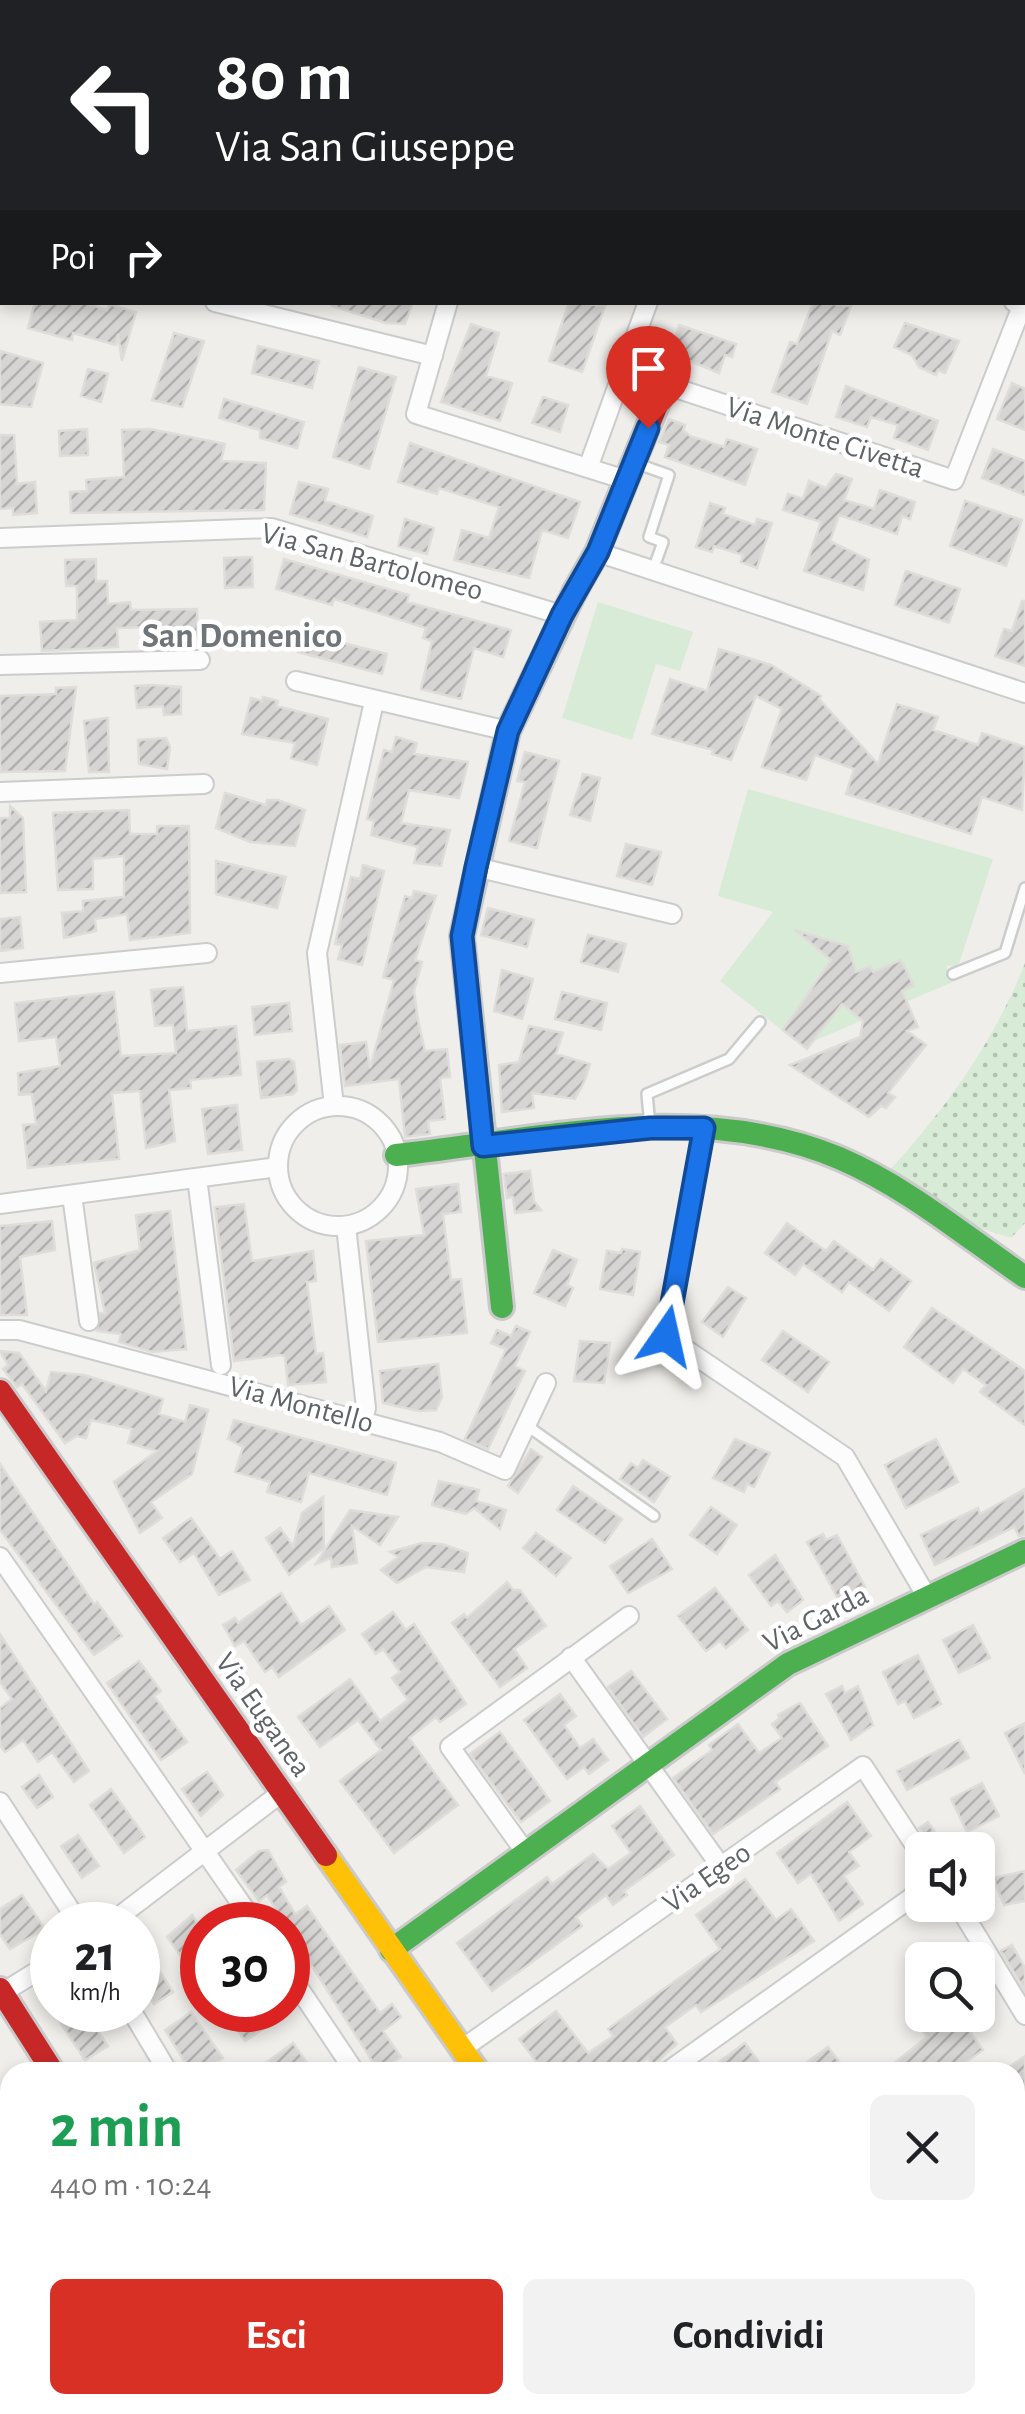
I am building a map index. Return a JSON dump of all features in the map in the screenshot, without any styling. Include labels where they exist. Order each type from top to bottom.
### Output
[{"type":"street","points":[[227,305],[433,356]]},
{"type":"street","points":[[447,305],[416,414],[588,468],[631,472]]},
{"type":"street","points":[[588,468],[647,305]]},
{"type":"street","name":"Via Monte Civetta","points":[[624,371],[954,480],[1020,305]]},
{"type":"street","points":[[502,1307],[462,936],[508,731],[562,615],[598,552],[665,384]]},
{"type":"street","name":"Via San Bartolomeo","points":[[0,538],[272,528],[562,615]]},
{"type":"street","points":[[598,552],[1025,692]]},
{"type":"street","points":[[0,665],[200,660]]},
{"type":"street","points":[[296,682],[508,731]]},
{"type":"street","points":[[334,1106],[317,953],[374,702]]},
{"type":"street","points":[[0,792],[204,784]]},
{"type":"street","points":[[476,867],[672,914]]},
{"type":"street","points":[[0,973],[206,953]]},
{"type":"street","points":[[352,1108],[381,1124],[396,1154],[397,1174],[380,1208],[346,1226],[326,1225],[299,1211],[281,1187],[278,1166],[288,1132],[316,1110],[352,1108]]},
{"type":"street","points":[[396,1154],[650,1128],[704,1128],[767,1136],[840,1158],[1023,1270]]},
{"type":"street","points":[[704,1128],[666,1336],[845,1457],[927,1597]]},
{"type":"street","points":[[0,1204],[278,1166]]},
{"type":"street","points":[[197,1178],[221,1364]]},
{"type":"street","points":[[72,1195],[89,1321]]},
{"type":"street","points":[[346,1226],[366,1408],[363,1421]]},
{"type":"street","name":"Via Montello","points":[[0,1330],[19,1330],[440,1442],[505,1470],[546,1382]]},
{"type":"street","name":"Via Euganea","points":[[0,1391],[471,2062]]},
{"type":"street","name":"Via Garda","points":[[392,1950],[788,1664],[1025,1551]]},
{"type":"street","points":[[0,1558],[240,1902]]},
{"type":"street","points":[[526,1853],[450,1746],[628,1616]]},
{"type":"street","points":[[572,1657],[722,1868]]},
{"type":"street","name":"Via Egeo","points":[[462,2049],[863,1766],[906,1832]]},
{"type":"street","points":[[138,1902],[281,1792]]},
{"type":"street","points":[[0,1802],[65,1902]]},
{"type":"street","points":[[680,2062],[905,1902]]},
{"type":"street","points":[[968,1922],[1025,2016]]},
{"type":"street","points":[[30,1975],[1,1991],[47,2062]]},
{"type":"street","points":[[310,2005],[348,2062]]},
{"type":"street","points":[[144,2032],[162,2062]]},
{"type":"lane","points":[[631,472],[670,475],[649,537],[662,542],[653,570]]},
{"type":"lane","points":[[952,974],[1005,953],[1025,888]]},
{"type":"lane","points":[[650,1128],[647,1094],[729,1059],[760,1022]]},
{"type":"lane","points":[[526,1425],[654,1516]]},
{"type":"green space","points":[[598,602],[693,632],[680,671],[656,664],[632,740],[562,718]]},
{"type":"green space","points":[[748,789],[993,859],[958,967],[946,965],[953,982],[802,1046],[720,981],[773,912],[718,896]]},
{"type":"green space","points":[[1025,963],[1025,1223],[1011,1238],[970,1225],[890,1170],[931,1122],[984,1047]]},
{"type":"building","points":[[34,305],[91,305],[107,310],[112,305],[136,312],[122,361],[118,334],[116,345],[73,333],[72,340],[28,328]]},
{"type":"building","points":[[412,305],[405,324],[386,323],[332,306]]},
{"type":"building","points":[[568,305],[605,306],[582,372],[549,361]]},
{"type":"building","points":[[812,305],[851,306],[840,335],[832,331],[807,404],[772,392],[790,342],[797,344]]},
{"type":"building","points":[[905,323],[959,341],[945,373],[938,370],[936,375],[919,367],[912,355],[894,347]]},
{"type":"building","points":[[471,324],[499,333],[486,376],[512,383],[500,421],[441,402]]},
{"type":"building","points":[[679,325],[736,344],[732,357],[725,355],[719,373],[670,353]]},
{"type":"building","points":[[174,333],[204,341],[182,407],[152,400]]},
{"type":"building","points":[[258,346],[319,361],[312,388],[252,373]]},
{"type":"building","points":[[0,351],[43,363],[31,407],[0,404]]},
{"type":"building","points":[[359,367],[396,377],[369,469],[333,457]]},
{"type":"building","points":[[88,369],[108,374],[101,402],[81,396]]},
{"type":"building","points":[[1012,383],[1025,389],[1025,430],[997,419]]},
{"type":"building","points":[[846,386],[938,421],[928,450],[894,438],[898,425],[871,417],[867,427],[836,417]]},
{"type":"building","points":[[543,397],[568,405],[560,432],[532,423]]},
{"type":"building","points":[[224,399],[304,422],[297,448],[260,438],[260,430],[219,418]]},
{"type":"building","points":[[669,419],[685,425],[683,430],[690,436],[724,447],[727,439],[757,449],[745,485],[665,457],[669,445],[659,442]]},
{"type":"building","points":[[87,429],[88,455],[60,456],[59,431]]},
{"type":"building","points":[[150,429],[225,444],[221,461],[266,463],[264,510],[71,513],[70,492],[87,491],[86,480],[124,477],[122,430]]},
{"type":"building","points":[[0,435],[14,435],[17,484],[35,482],[37,513],[13,515],[13,508],[0,509]]},
{"type":"building","points":[[410,443],[580,502],[568,538],[542,530],[529,578],[454,560],[462,530],[489,538],[499,507],[439,488],[437,494],[398,482]]},
{"type":"building","points":[[993,449],[1025,461],[1025,495],[982,478]]},
{"type":"building","points":[[836,474],[852,479],[844,500],[874,509],[880,490],[915,502],[910,519],[902,516],[897,534],[839,515],[830,541],[869,560],[863,590],[804,571],[821,522],[783,510],[788,494],[803,499],[809,481],[826,488]]},
{"type":"building","points":[[299,482],[328,489],[325,501],[373,516],[367,537],[290,514]]},
{"type":"building","points":[[965,501],[1022,520],[1006,566],[950,546]]},
{"type":"building","points":[[710,503],[725,508],[723,514],[755,525],[757,519],[772,523],[757,568],[741,562],[743,555],[714,546],[712,552],[696,547]]},
{"type":"building","points":[[405,519],[434,528],[427,554],[398,546]]},
{"type":"building","points":[[252,557],[253,587],[225,588],[224,558]]},
{"type":"building","points":[[96,559],[96,581],[107,581],[108,604],[130,602],[131,610],[197,609],[198,636],[154,637],[154,627],[117,628],[118,647],[42,651],[40,622],[77,620],[77,586],[66,586],[65,560]]},
{"type":"building","points":[[284,559],[409,595],[407,602],[511,630],[503,657],[474,648],[461,699],[421,689],[432,641],[423,638],[426,628],[334,599],[332,605],[276,589]]},
{"type":"building","points":[[906,571],[960,589],[949,623],[895,605]]},
{"type":"building","points":[[1022,601],[1025,666],[995,656],[1004,629],[1012,631]]},
{"type":"building","points":[[303,633],[387,654],[382,674],[298,652]]},
{"type":"building","points":[[719,649],[771,665],[821,696],[819,699],[878,764],[897,704],[938,717],[933,730],[978,745],[982,733],[1025,747],[1022,810],[982,797],[971,834],[846,794],[854,769],[815,755],[806,780],[762,767],[782,709],[756,696],[731,760],[712,754],[713,750],[652,734],[670,679],[707,691]]},
{"type":"building","points":[[135,686],[181,687],[181,714],[164,715],[163,706],[137,708]]},
{"type":"building","points":[[76,687],[65,771],[0,772],[0,696],[56,694],[56,688]]},
{"type":"building","points":[[263,697],[278,701],[277,706],[328,719],[317,765],[291,758],[295,743],[242,734],[251,698],[262,701]]},
{"type":"building","points":[[108,718],[109,772],[89,772],[84,721]]},
{"type":"building","points":[[396,737],[417,743],[414,754],[468,762],[459,798],[409,790],[401,823],[450,830],[441,866],[414,863],[418,847],[371,835],[374,821],[367,819],[378,772],[384,750],[392,752]]},
{"type":"building","points":[[166,738],[170,747],[167,769],[139,764],[138,740]]},
{"type":"building","points":[[525,752],[559,761],[537,848],[509,841],[525,782],[517,781]]},
{"type":"building","points":[[583,774],[600,778],[590,821],[570,815]]},
{"type":"building","points":[[225,793],[266,805],[267,800],[278,800],[305,810],[295,846],[250,842],[216,828]]},
{"type":"building","points":[[10,806],[23,818],[26,892],[0,893],[0,818],[10,818]]},
{"type":"building","points":[[129,810],[130,834],[157,834],[157,826],[189,826],[190,933],[130,940],[127,914],[95,919],[96,931],[64,938],[62,913],[83,911],[83,901],[124,897],[124,856],[93,859],[93,889],[58,890],[53,813]]},
{"type":"building","points":[[626,844],[661,852],[652,885],[617,876]]},
{"type":"building","points":[[216,861],[286,877],[277,908],[216,894]]},
{"type":"building","points":[[363,865],[384,871],[362,965],[338,959],[342,945],[335,944],[351,877],[360,879]]},
{"type":"building","points":[[414,891],[436,896],[415,960],[422,962],[414,991],[425,1051],[447,1049],[450,1077],[440,1078],[445,1119],[428,1121],[430,1134],[405,1137],[399,1079],[345,1086],[340,1045],[366,1042],[370,1068],[394,980],[383,977],[405,896],[412,898]]},
{"type":"building","points":[[488,908],[534,920],[527,947],[481,935]]},
{"type":"building","points":[[20,917],[23,948],[0,951],[0,919]]},
{"type":"building","points":[[795,930],[848,946],[856,972],[870,966],[873,972],[901,960],[914,986],[902,991],[918,1027],[907,1031],[926,1045],[888,1093],[895,1097],[886,1108],[881,1106],[869,1117],[790,1065],[860,1037],[863,1021],[842,1004],[807,1049],[783,1030],[831,960]]},
{"type":"building","points":[[588,935],[626,944],[618,972],[581,962]]},
{"type":"building","points":[[502,970],[533,979],[522,1019],[494,1011]]},
{"type":"building","points":[[183,987],[187,1031],[236,1026],[241,1075],[190,1080],[191,1088],[169,1090],[175,1141],[146,1148],[140,1091],[112,1093],[119,1159],[28,1168],[23,1125],[36,1124],[32,1094],[19,1095],[18,1073],[60,1066],[56,1037],[19,1041],[15,1003],[114,992],[121,1056],[176,1053],[173,1025],[155,1026],[151,990]]},
{"type":"building","points":[[562,992],[607,1003],[601,1030],[555,1019]]},
{"type":"building","points":[[289,1003],[292,1031],[255,1035],[252,1007]]},
{"type":"building","points":[[529,1026],[563,1033],[556,1054],[590,1064],[585,1080],[575,1099],[532,1093],[534,1108],[502,1112],[499,1065],[519,1062]]},
{"type":"building","points":[[257,1062],[294,1062],[297,1090],[293,1094],[261,1098]]},
{"type":"building","points":[[237,1105],[242,1150],[208,1154],[202,1109]]},
{"type":"building","points":[[530,1171],[534,1201],[541,1210],[515,1213],[513,1197],[507,1198],[504,1174]]},
{"type":"building","points":[[458,1184],[461,1212],[443,1214],[451,1280],[461,1279],[467,1333],[378,1342],[366,1241],[424,1235],[416,1189]]},
{"type":"building","points":[[244,1204],[252,1261],[313,1251],[316,1281],[307,1282],[316,1354],[323,1353],[326,1382],[288,1385],[285,1357],[281,1355],[234,1361],[215,1207]]},
{"type":"building","points":[[170,1211],[186,1349],[152,1352],[119,1342],[121,1334],[97,1331],[100,1313],[105,1313],[94,1263],[140,1250],[136,1215]]},
{"type":"building","points":[[52,1221],[55,1250],[20,1257],[27,1315],[0,1315],[0,1226]]},
{"type":"building","points":[[787,1223],[826,1251],[834,1241],[873,1270],[881,1259],[911,1281],[889,1311],[849,1282],[842,1292],[803,1264],[795,1275],[765,1253]]},
{"type":"building","points":[[622,1249],[640,1252],[633,1295],[600,1289],[607,1251],[621,1253]]},
{"type":"building","points":[[553,1250],[577,1260],[567,1285],[573,1288],[565,1306],[534,1293]]},
{"type":"building","points":[[728,1287],[746,1298],[723,1337],[702,1322]]},
{"type":"building","points":[[932,1308],[1025,1371],[1025,1425],[980,1392],[986,1385],[963,1369],[953,1383],[904,1347]]},
{"type":"building","points":[[516,1326],[530,1332],[515,1366],[525,1371],[488,1449],[465,1439],[506,1349],[491,1343],[497,1330],[511,1336]]},
{"type":"building","points":[[783,1331],[829,1362],[808,1392],[762,1360]]},
{"type":"building","points":[[580,1341],[610,1343],[604,1383],[574,1381]]},
{"type":"building","points":[[0,1351],[19,1353],[46,1391],[51,1372],[84,1375],[163,1399],[159,1414],[185,1422],[190,1405],[208,1410],[192,1474],[151,1502],[162,1518],[140,1533],[114,1482],[157,1451],[128,1443],[132,1429],[91,1420],[86,1438],[77,1436],[65,1443],[22,1384],[17,1387],[3,1369],[8,1365]]},
{"type":"building","points":[[438,1364],[442,1397],[436,1410],[419,1411],[383,1403],[380,1371]]},
{"type":"building","points":[[234,1420],[396,1463],[387,1495],[309,1473],[301,1502],[267,1492],[270,1482],[235,1472],[243,1447],[228,1439]]},
{"type":"building","points":[[735,1439],[770,1453],[754,1487],[747,1484],[744,1492],[713,1478]]},
{"type":"building","points":[[936,1439],[958,1482],[906,1508],[885,1465]]},
{"type":"building","points":[[531,1449],[542,1457],[518,1493],[508,1486]]},
{"type":"building","points":[[643,1460],[670,1477],[654,1502],[620,1479],[631,1463],[638,1468]]},
{"type":"building","points":[[0,1464],[94,1604],[97,1602],[122,1636],[94,1655],[0,1530]]},
{"type":"building","points":[[439,1481],[479,1490],[476,1501],[506,1510],[500,1529],[474,1508],[466,1514],[432,1505]]},
{"type":"building","points":[[573,1486],[622,1519],[605,1543],[557,1510]]},
{"type":"building","points":[[1025,1489],[1025,1535],[1019,1536],[1014,1527],[935,1565],[921,1535],[978,1508],[980,1514]]},
{"type":"building","points":[[323,1497],[324,1548],[289,1575],[266,1538],[280,1528],[293,1546],[302,1513]]},
{"type":"building","points":[[711,1507],[737,1525],[717,1554],[690,1535]]},
{"type":"building","points":[[350,1510],[398,1517],[380,1545],[352,1526],[357,1563],[332,1567],[331,1558],[316,1564]]},
{"type":"building","points":[[191,1518],[220,1559],[232,1551],[250,1580],[219,1595],[194,1553],[180,1562],[163,1538]]},
{"type":"building","points":[[536,1533],[571,1558],[556,1576],[523,1548]]},
{"type":"building","points":[[823,1534],[826,1540],[837,1535],[865,1587],[856,1591],[859,1597],[842,1606],[807,1542]]},
{"type":"building","points":[[652,1539],[672,1569],[628,1593],[610,1566]]},
{"type":"building","points":[[422,1543],[442,1544],[468,1553],[464,1572],[426,1567],[397,1583],[381,1570],[398,1557],[390,1552]]},
{"type":"building","points":[[775,1555],[803,1600],[787,1612],[778,1601],[771,1606],[749,1575]]},
{"type":"building","points":[[507,1582],[513,1590],[520,1590],[546,1626],[514,1649],[527,1668],[500,1687],[452,1623],[464,1614],[467,1618]]},
{"type":"building","points":[[715,1588],[748,1630],[726,1648],[720,1641],[706,1651],[678,1616]]},
{"type":"building","points":[[281,1593],[301,1625],[329,1606],[345,1630],[279,1677],[272,1667],[265,1672],[244,1641],[235,1646],[223,1625],[235,1618],[238,1623]]},
{"type":"building","points":[[393,1612],[406,1630],[414,1624],[466,1704],[440,1722],[436,1717],[409,1738],[458,1805],[394,1853],[340,1781],[381,1750],[358,1720],[320,1747],[298,1717],[350,1679],[380,1721],[408,1700],[392,1678],[400,1672],[383,1649],[376,1654],[362,1634]]},
{"type":"building","points":[[973,1625],[990,1658],[959,1673],[943,1640]]},
{"type":"building","points":[[0,1634],[89,1771],[74,1782],[52,1752],[38,1762],[23,1740],[5,1752],[0,1745],[0,1708],[12,1699],[0,1682]]},
{"type":"building","points":[[918,1655],[941,1704],[914,1718],[905,1701],[898,1704],[883,1672]]},
{"type":"building","points":[[139,1661],[161,1691],[154,1696],[187,1742],[161,1760],[107,1683]]},
{"type":"building","points":[[631,1671],[667,1719],[643,1737],[608,1687]]},
{"type":"building","points":[[842,1686],[845,1693],[858,1686],[873,1725],[851,1740],[826,1694]]},
{"type":"building","points":[[560,1694],[576,1716],[564,1725],[580,1748],[593,1739],[608,1760],[589,1774],[584,1767],[567,1779],[524,1720]]},
{"type":"building","points":[[800,1703],[828,1746],[775,1782],[780,1789],[713,1834],[673,1778],[712,1750],[709,1745],[738,1724],[759,1753],[782,1738],[772,1724],[780,1718],[778,1715]]},
{"type":"building","points":[[1025,1723],[1025,1774],[1005,1733]]},
{"type":"building","points":[[500,1732],[550,1801],[521,1822],[470,1754]]},
{"type":"building","points":[[959,1740],[969,1758],[907,1790],[897,1771]]},
{"type":"building","points":[[207,1772],[223,1795],[201,1816],[182,1789]]},
{"type":"building","points":[[39,1775],[53,1797],[37,1808],[22,1787]]},
{"type":"building","points":[[982,1783],[999,1816],[967,1832],[951,1799]]},
{"type":"building","points":[[111,1789],[145,1837],[124,1853],[90,1805]]},
{"type":"building","points":[[847,1802],[871,1836],[849,1852],[859,1866],[844,1876],[863,1904],[839,1921],[811,1874],[798,1883],[777,1853]]},
{"type":"building","points":[[640,1806],[674,1855],[624,1891],[627,1895],[613,1905],[606,1895],[576,1917],[582,1926],[492,1991],[457,1943],[547,1877],[552,1884],[593,1854],[608,1869],[631,1853],[612,1826]]},
{"type":"building","points":[[928,1822],[934,1832],[922,1832],[919,1828]]},
{"type":"building","points":[[78,1835],[99,1866],[82,1878],[61,1846]]},
{"type":"building","points":[[268,1850],[286,1882],[279,1887],[288,1902],[271,1902],[267,1895],[259,1901],[236,1870],[259,1851]]},
{"type":"building","points":[[1025,1871],[1025,1901],[1004,1905],[995,1878]]},
{"type":"building","points":[[745,1879],[776,1920],[791,1909],[814,1941],[701,2012],[696,2005],[665,2027],[677,2044],[656,2062],[648,2058],[642,2062],[536,2062],[519,2039],[556,2011],[588,2053],[613,2036],[608,2029],[720,1949],[696,1915]]},
{"type":"building","points":[[22,1895],[30,1907],[30,1938],[10,1949],[0,1934],[0,1909]]},
{"type":"building","points":[[310,1910],[380,2013],[392,2004],[401,2017],[383,2031],[401,2057],[394,2062],[373,2062],[310,1963]]},
{"type":"building","points":[[180,1926],[180,1955],[167,1937]]},
{"type":"building","points":[[1012,1945],[1025,1968],[1025,1991],[1001,1951]]},
{"type":"building","points":[[160,1972],[173,1992],[160,2000]]},
{"type":"building","points":[[180,2020],[180,2032],[205,2032],[223,2058],[217,2062],[185,2062],[165,2030]]},
{"type":"building","points":[[67,2032],[99,2032],[108,2046],[85,2060]]},
{"type":"building","points":[[239,2032],[258,2032],[245,2041]]},
{"type":"building","points":[[924,2032],[970,2032],[983,2050],[966,2062],[896,2062],[927,2037]]},
{"type":"building","points":[[293,2043],[307,2062],[267,2062]]},
{"type":"building","points":[[745,2043],[759,2062],[719,2062]]},
{"type":"building","points":[[828,2047],[839,2062],[807,2062]]},
{"type":"traffic: fast","points":[[502,1307],[462,936],[508,731],[575,591]]},
{"type":"traffic: fast","points":[[396,1155],[619,1128],[731,1130],[786,1140],[839,1158],[888,1183],[1025,1277]]},
{"type":"traffic: fast","points":[[391,1950],[788,1664],[1025,1551]]},
{"type":"traffic: slow","points":[[326,1855],[471,2062]]},
{"type":"traffic: jam","points":[[575,591],[597,552],[665,385]]},
{"type":"traffic: jam","points":[[0,1391],[326,1855]]},
{"type":"traffic: jam","points":[[0,1989],[47,2062]]},
{"type":"district","name":"San Domenico","points":[[242,636]]},
{"type":"route","points":[[648,428],[598,552],[562,615],[508,731],[462,936],[483,1146],[650,1128],[704,1128],[666,1336]]}]
